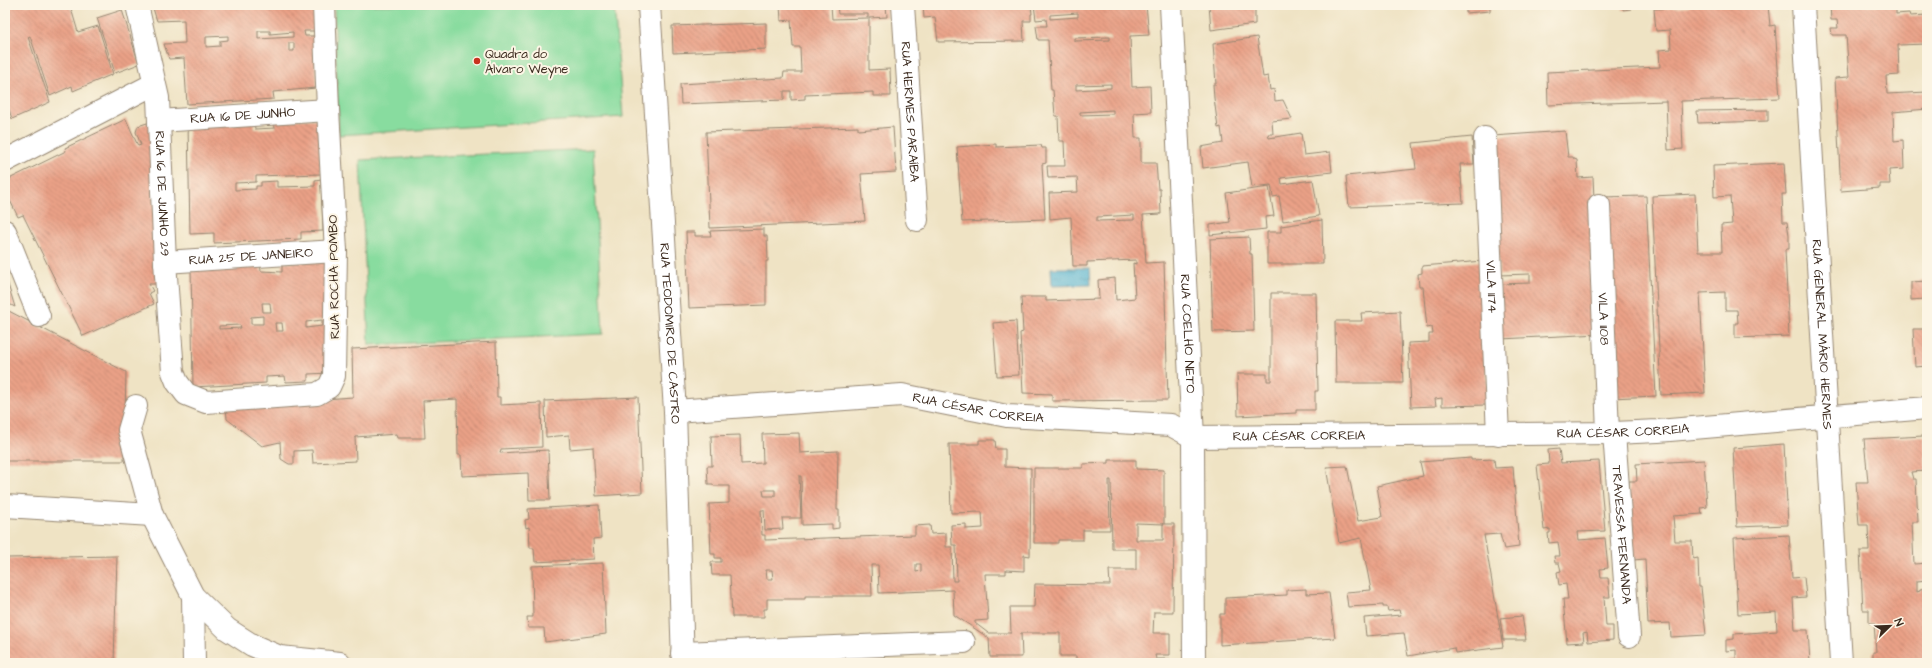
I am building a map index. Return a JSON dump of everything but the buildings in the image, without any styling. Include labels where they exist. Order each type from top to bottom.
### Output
[{"type":"street","name":"RUA 16 DE JUNHO 29","points":[[137,5],[158,98],[165,262],[171,357],[173,372],[177,382]]},
{"type":"street","name":"RUA ROCHA POMBO","points":[[177,382],[186,394],[206,402],[317,394],[329,387],[334,376],[336,251],[324,5]]},
{"type":"street","name":"RUA TEODOMIRO DE CASTRO","points":[[649,5],[675,410],[682,658]]},
{"type":"street","name":"RUA HERMES PARAÍBA","points":[[903,5],[917,220]]},
{"type":"street","name":"RUA COELHO NETO","points":[[1171,5],[1193,437],[1194,663]]},
{"type":"street","name":"RUA GENERAL MÁRIO HERMES","points":[[1803,5],[1841,663]]},
{"type":"street","points":[[5,161],[154,84]]},
{"type":"street","name":"RUA 16 DE JUNHO","points":[[159,121],[328,110]]},
{"type":"street","name":"VILA 1174","points":[[1485,138],[1498,435]]},
{"type":"street","name":"VILA 1108","points":[[1599,205],[1611,433]]},
{"type":"street","points":[[5,231],[39,316]]},
{"type":"street","name":"RUA 25 DE JANEIRO","points":[[165,262],[336,251]]},
{"type":"street","name":"RUA CÉSAR CORREIA","points":[[675,410],[902,395],[1007,416],[1171,425],[1193,437],[1611,433],[1658,431],[1927,408]]},
{"type":"street","points":[[136,406],[129,430],[152,515],[194,596],[227,629],[266,651],[280,657],[340,663]]},
{"type":"street","name":"TRAVESSA FERNANDA","points":[[1611,433],[1629,636]]},
{"type":"street","points":[[5,506],[152,515]]},
{"type":"street","points":[[194,596],[194,663]]},
{"type":"street","points":[[682,658],[964,642]]},
{"type":"green space","name":"Quadra do Álvaro Weyne","points":[[334,5],[614,5],[623,117],[339,135]]},
{"type":"green space","points":[[593,149],[603,334],[369,345],[360,160]]},
{"type":"water","points":[[1051,268],[1090,268],[1091,285],[1052,286]]},
{"type":"place","name":"Quadra do Álvaro Weyne","points":[[477,61]]}]
